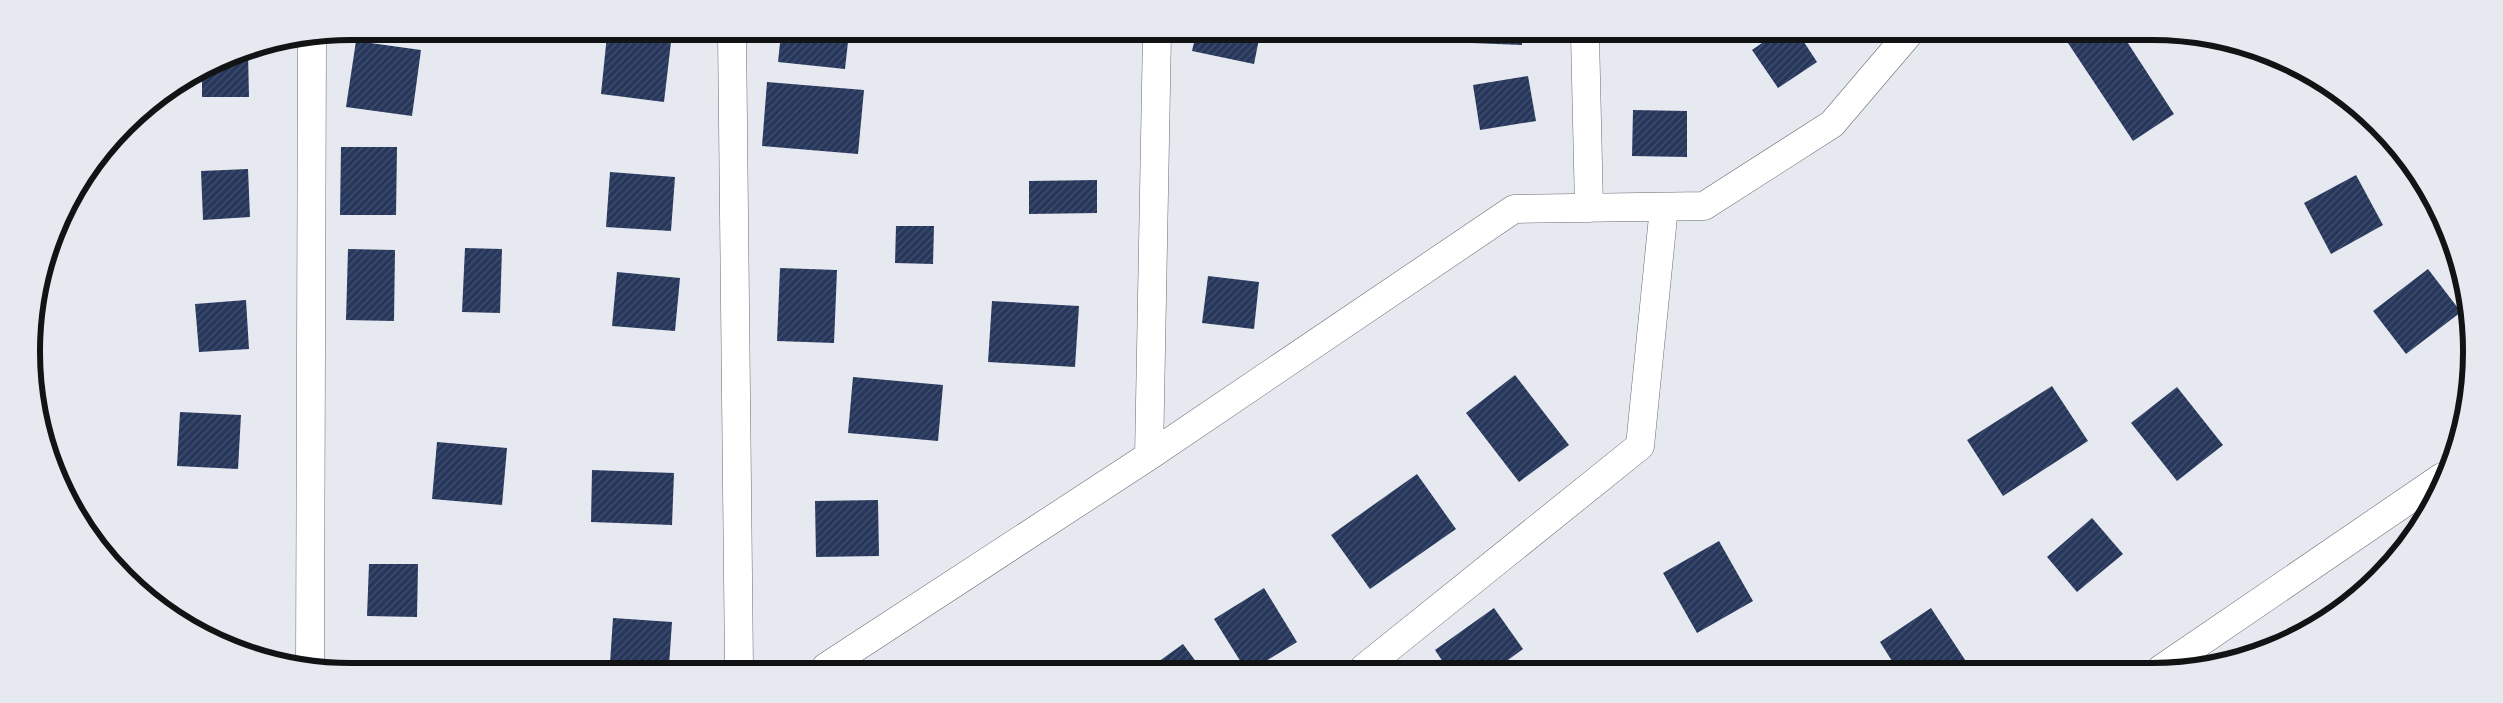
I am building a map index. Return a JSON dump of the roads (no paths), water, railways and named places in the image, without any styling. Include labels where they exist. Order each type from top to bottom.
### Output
[{"type":"street","points":[[732,40],[739,663]]},
{"type":"street","points":[[1149,456],[1157,40]]},
{"type":"street","points":[[1585,40],[1588,208]]},
{"type":"street","points":[[832,663],[1149,456],[1514,209],[1704,206],[1832,124],[1905,40]]},
{"type":"street","points":[[310,660],[312,43]]},
{"type":"street","points":[[1370,663],[1640,446],[1664,207]]},
{"type":"street","points":[[2171,662],[2434,483]]}]
